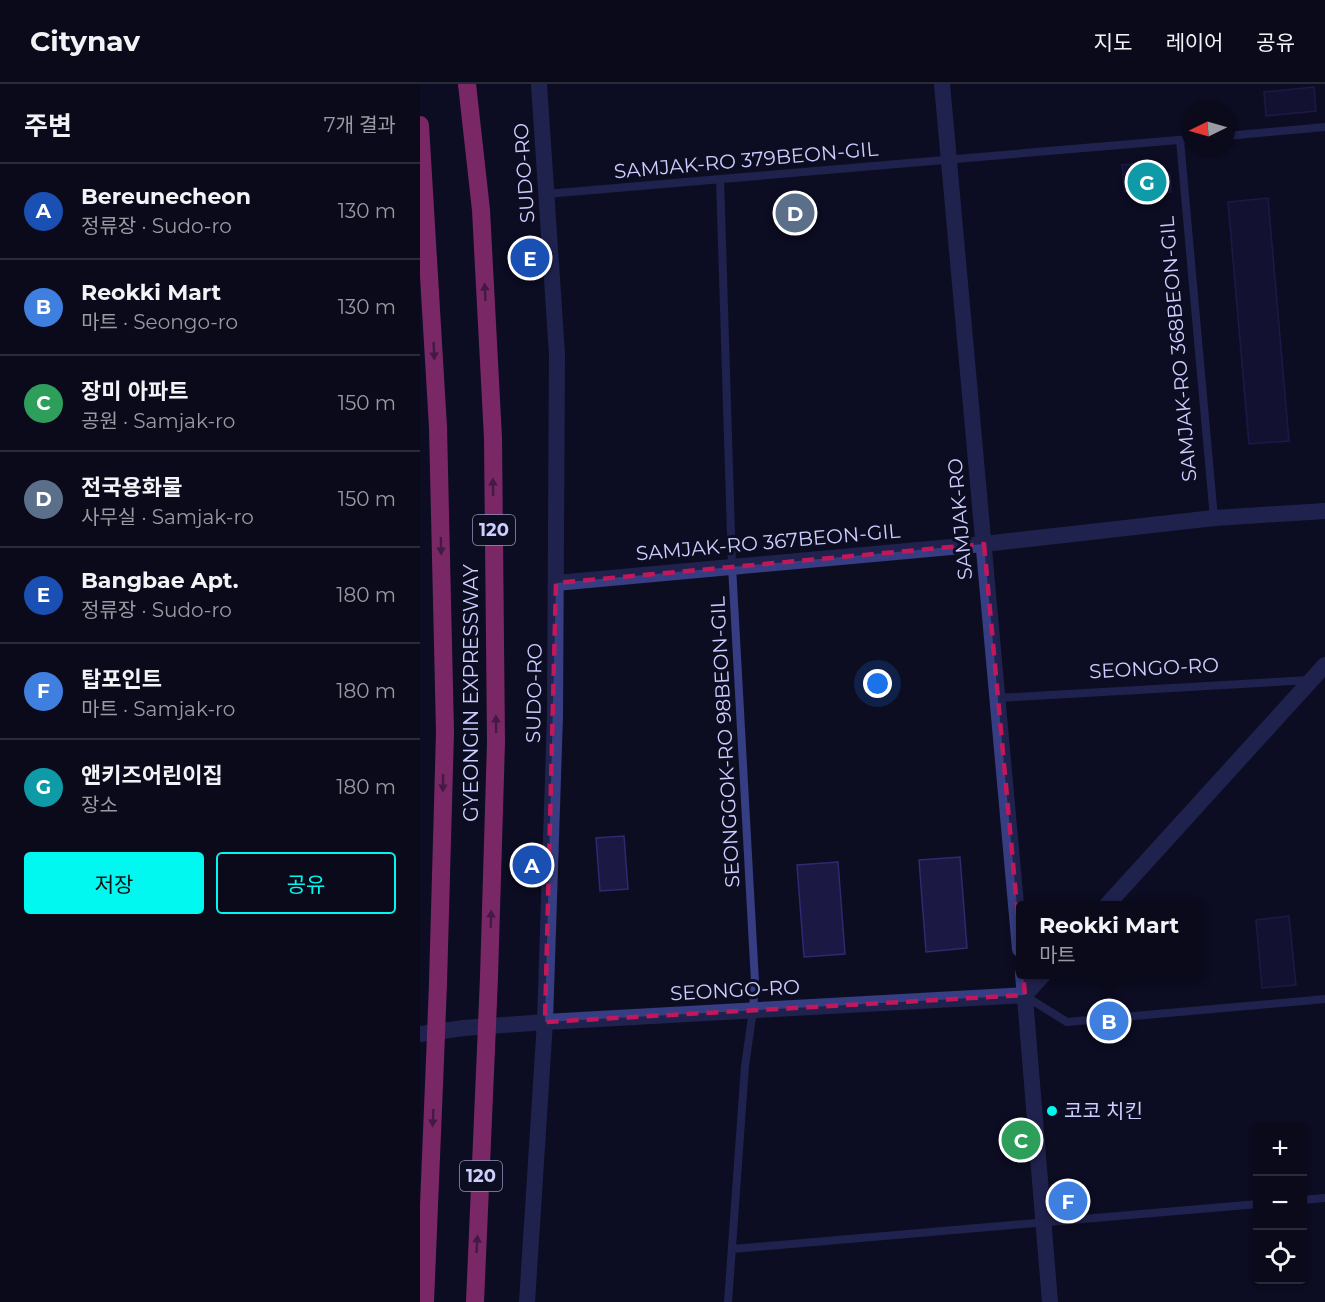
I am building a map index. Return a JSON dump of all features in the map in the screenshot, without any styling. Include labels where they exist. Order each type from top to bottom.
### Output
[{"type":"highway","name":"GYEONGIN EXPRESSWAY","points":[[467,84],[482,210],[493,438],[496,742],[489,977],[475,1302]]},
{"type":"highway","name":"GYEONGIN EXPRESSWAY","points":[[420,125],[438,427],[445,732],[438,983],[425,1302]]},
{"type":"street","name":"SUDO-RO","points":[[527,1302],[545,1022],[555,716],[556,354],[539,84]]},
{"type":"street","name":"SAMJAK-RO","points":[[942,84],[1016,903]]},
{"type":"street","points":[[984,544],[1214,518],[1325,511]]},
{"type":"street","name":"SAMJAK-RO 367BEON-GIL","points":[[556,583],[984,544]]},
{"type":"street","points":[[1111,901],[1325,665]]},
{"type":"street","points":[[1023,979],[1050,1302]]},
{"type":"street","points":[[1025,995],[1040,979]]},
{"type":"street","name":"SEONGO-RO","points":[[420,1034],[545,1022],[1025,995]]},
{"type":"lane","points":[[1235,135],[1325,127]]},
{"type":"lane","name":"SAMJAK-RO 379BEON-GIL","points":[[546,194],[1181,139]]},
{"type":"lane","name":"SAMJAK-RO 368BEON-GIL","points":[[1186,156],[1214,518]]},
{"type":"lane","name":"SEONGGOK-RO 98BEON-GIL","points":[[720,179],[732,566],[754,982],[753,1010],[745,1066],[728,1302]]},
{"type":"lane","name":"SEONGO-RO","points":[[998,698],[1312,680]]},
{"type":"lane","points":[[1025,995],[1067,1022],[1325,999]]},
{"type":"lane","points":[[1307,1200],[1325,1198]]},
{"type":"lane","points":[[732,1249],[1253,1204]]},
{"type":"highlighted area","points":[[984,544],[1025,995],[545,1022],[556,583]]},
{"type":"building","points":[[1314,87],[1316,111],[1266,116],[1264,92]]},
{"type":"building","points":[[1157,162],[1170,175],[1171,192],[1141,194],[1140,190],[1125,192],[1122,165]]},
{"type":"building","points":[[1268,198],[1289,441],[1249,444],[1228,202]]},
{"type":"building","points":[[624,836],[628,889],[600,891],[596,838]]},
{"type":"building","points":[[960,857],[967,948],[926,952],[919,860]]},
{"type":"building","points":[[838,862],[845,954],[804,957],[797,865]]},
{"type":"building","points":[[1289,916],[1296,985],[1262,988],[1256,920]]},
{"type":"place","name":"앤키즈어린이집","points":[[1147,182]]},
{"type":"place","name":"전국용화물","points":[[795,213]]},
{"type":"place","name":"Bangbae Apt.","points":[[530,258]]},
{"type":"place","name":"Bereunecheon","points":[[532,865]]},
{"type":"place","name":"Reokki Mart","points":[[1109,1021]]},
{"type":"place","name":"코코 치킨","points":[[1052,1111]]},
{"type":"place","name":"장미 아파트","points":[[1021,1140]]},
{"type":"place","name":"탑포인트","points":[[1068,1201]]}]
